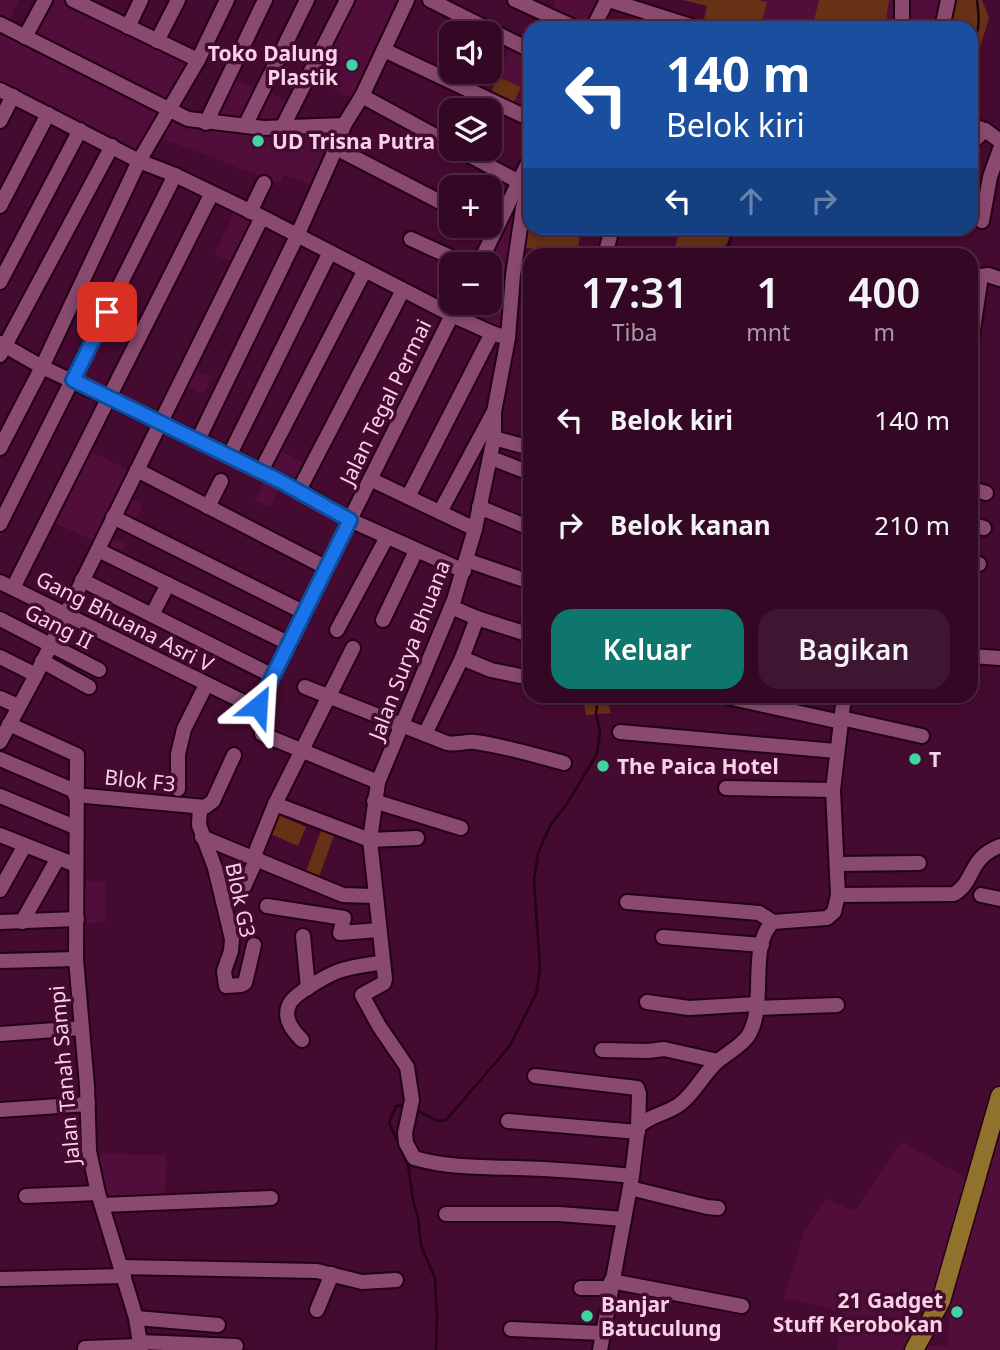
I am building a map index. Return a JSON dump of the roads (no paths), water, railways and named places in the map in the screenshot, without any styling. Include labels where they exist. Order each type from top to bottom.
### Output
[{"type":"main road","points":[[914,1350],[941,1301],[996,1123],[1000,1096]]},
{"type":"street","points":[[25,37],[45,0]]},
{"type":"street","points":[[73,0],[99,6],[128,27],[198,60]]},
{"type":"street","points":[[128,27],[141,0]]},
{"type":"street","points":[[157,41],[177,0]]},
{"type":"street","points":[[0,449],[139,161],[198,60],[227,0]]},
{"type":"street","points":[[206,123],[265,0]]},
{"type":"street","points":[[245,126],[307,0]]},
{"type":"street","points":[[282,128],[347,0]]},
{"type":"street","points":[[198,440],[297,236],[344,125],[362,96],[407,0]]},
{"type":"street","points":[[430,0],[523,46]]},
{"type":"street","points":[[515,0],[561,21]]},
{"type":"street","points":[[597,21],[608,0],[673,21]]},
{"type":"street","points":[[902,0],[902,21]]},
{"type":"street","points":[[944,21],[948,0]]},
{"type":"street","points":[[0,24],[188,119],[206,123],[282,128],[344,125]]},
{"type":"street","points":[[384,50],[523,116]]},
{"type":"street","points":[[0,121],[6,93],[403,290],[439,303]]},
{"type":"street","points":[[362,96],[439,138]]},
{"type":"street","points":[[0,206],[48,114]]},
{"type":"street","points":[[978,127],[1000,141]]},
{"type":"street","points":[[0,282],[79,130]]},
{"type":"street","points":[[112,146],[2,348],[198,440],[299,490],[350,520],[416,551],[523,580]]},
{"type":"street","points":[[336,148],[439,201]]},
{"type":"street","points":[[982,221],[990,177],[1000,149]]},
{"type":"street","points":[[482,161],[523,181]]},
{"type":"street","points":[[0,524],[175,175]]},
{"type":"street","points":[[1,739],[51,645],[161,422],[256,215],[264,183]]},
{"type":"street","points":[[502,214],[523,185]]},
{"type":"street","points":[[6,585],[108,396],[212,193]]},
{"type":"street","name":"Jalan Surya Bhuana","points":[[383,962],[370,840],[374,801],[379,782],[451,607],[475,529],[494,438],[494,412],[508,338],[523,199]]},
{"type":"street","points":[[411,239],[440,252]]},
{"type":"street","points":[[229,456],[330,252]]},
{"type":"street","points":[[261,471],[365,270]]},
{"type":"street","points":[[978,296],[981,276],[1000,279]]},
{"type":"street","points":[[299,490],[403,290]]},
{"type":"street","name":"Jalan Tegal Permai","points":[[256,708],[306,613],[452,315]]},
{"type":"street","points":[[464,315],[492,333],[508,338]]},
{"type":"street","points":[[408,497],[492,333]]},
{"type":"street","points":[[440,512],[494,412]]},
{"type":"street","points":[[494,438],[523,446]]},
{"type":"street","points":[[491,458],[523,470]]},
{"type":"street","points":[[137,471],[327,568]]},
{"type":"street","points":[[370,480],[475,529]]},
{"type":"street","points":[[208,507],[221,481]]},
{"type":"street","points":[[978,491],[986,493]]},
{"type":"street","points":[[479,507],[523,525]]},
{"type":"street","points":[[113,517],[306,613]]},
{"type":"street","points":[[337,630],[387,537]]},
{"type":"street","points":[[98,550],[290,644]]},
{"type":"street","points":[[383,620],[416,551]]},
{"type":"street","points":[[82,580],[274,676]]},
{"type":"street","points":[[152,615],[168,584]]},
{"type":"street","name":"Gang Bhuana Asri V","points":[[6,585],[256,708]]},
{"type":"street","points":[[451,607],[523,633]]},
{"type":"street","points":[[425,734],[462,658],[477,618]]},
{"type":"street","name":"Gang II","points":[[0,619],[99,670]]},
{"type":"street","points":[[242,891],[275,804],[353,648]]},
{"type":"street","points":[[978,656],[1000,658]]},
{"type":"street","points":[[0,657],[89,687]]},
{"type":"street","points":[[462,658],[491,670],[523,677]]},
{"type":"street","points":[[178,789],[178,754],[184,729],[206,685]]},
{"type":"street","points":[[305,687],[447,743],[471,741],[564,764]]},
{"type":"street","points":[[0,698],[18,706]]},
{"type":"street","points":[[757,703],[922,736]]},
{"type":"street","points":[[627,902],[758,912],[773,922],[827,918],[834,912],[838,895],[838,864],[833,790],[843,703]]},
{"type":"street","name":"Jalan Tanah Sampi","points":[[9,724],[76,754],[76,959],[88,1104],[89,1151],[100,1199],[136,1318],[140,1346]]},
{"type":"street","points":[[620,732],[836,751]]},
{"type":"street","points":[[262,734],[379,782]]},
{"type":"street","points":[[200,807],[208,807],[211,803],[234,755]]},
{"type":"street","name":"Blok F3","points":[[0,759],[75,793],[200,807]]},
{"type":"street","points":[[726,788],[833,790]]},
{"type":"street","points":[[0,796],[75,827]]},
{"type":"street","points":[[374,801],[461,828]]},
{"type":"street","points":[[275,804],[370,840],[418,838]]},
{"type":"street","name":"Blok G3","points":[[200,807],[199,825],[215,868],[232,939],[224,971],[226,986],[246,983],[254,945]]},
{"type":"street","points":[[0,835],[76,865]]},
{"type":"street","points":[[202,837],[343,895],[374,896]]},
{"type":"street","points":[[0,890],[25,845]]},
{"type":"street","points":[[838,895],[954,894],[960,890],[977,860],[1000,846]]},
{"type":"street","points":[[22,922],[58,858]]},
{"type":"street","points":[[838,864],[919,863]]},
{"type":"street","points":[[981,895],[1000,899]]},
{"type":"street","points":[[267,906],[344,918],[340,933],[379,930]]},
{"type":"street","points":[[0,922],[77,919]]},
{"type":"street","points":[[638,1129],[647,1119],[678,1106],[718,1061],[746,1039],[752,1028],[757,1006],[762,945],[766,930],[773,922]]},
{"type":"street","points":[[303,936],[308,988]]},
{"type":"street","points":[[663,937],[762,945]]},
{"type":"street","points":[[0,961],[76,959]]},
{"type":"street","points":[[302,1040],[291,1029],[288,1009],[291,1002],[308,988],[337,971],[383,962],[385,981],[362,995],[407,1068],[412,1100],[405,1133],[406,1143],[414,1158],[435,1164],[472,1168],[581,1170],[718,1208]]},
{"type":"street","points":[[647,1002],[689,1009],[837,1005]]},
{"type":"street","points":[[0,1034],[82,1028]]},
{"type":"street","points":[[602,1050],[664,1049],[718,1061]]},
{"type":"street","points":[[535,1076],[635,1087],[639,1094],[638,1129],[631,1182],[610,1284],[600,1350]]},
{"type":"street","points":[[0,1110],[88,1104]]},
{"type":"street","points":[[508,1121],[638,1129]]},
{"type":"street","points":[[26,1196],[100,1199],[271,1198]]},
{"type":"street","points":[[446,1214],[559,1214],[624,1219]]},
{"type":"street","points":[[0,1279],[122,1271],[267,1268],[317,1271],[362,1282],[396,1280]]},
{"type":"street","points":[[317,1310],[332,1274]]},
{"type":"street","points":[[581,1288],[610,1284],[742,1306]]},
{"type":"street","points":[[136,1318],[218,1325]]},
{"type":"street","points":[[511,1329],[602,1333]]},
{"type":"street","points":[[85,1348],[236,1346]]},
{"type":"waterway","points":[[977,0],[978,29]]},
{"type":"waterway","points":[[728,248],[732,235]]},
{"type":"waterway","points":[[417,1110],[437,1121],[446,1120],[509,1047],[536,994],[540,968],[534,880],[538,853],[550,826],[597,754],[600,732],[596,714],[597,703]]},
{"type":"waterway","points":[[404,1105],[396,1106],[389,1123],[408,1165],[421,1245],[435,1279],[436,1350]]},
{"type":"place","name":"Toko Dalung Plastik","points":[[352,65]]},
{"type":"place","name":"UD Trisna Putra","points":[[258,141]]},
{"type":"place","name":"T","points":[[915,759]]},
{"type":"place","name":"The Paica Hotel","points":[[603,766]]},
{"type":"place","name":"21 Gadget Stuff Kerobokan","points":[[957,1312]]},
{"type":"place","name":"Banjar Batuculung","points":[[587,1316]]}]
